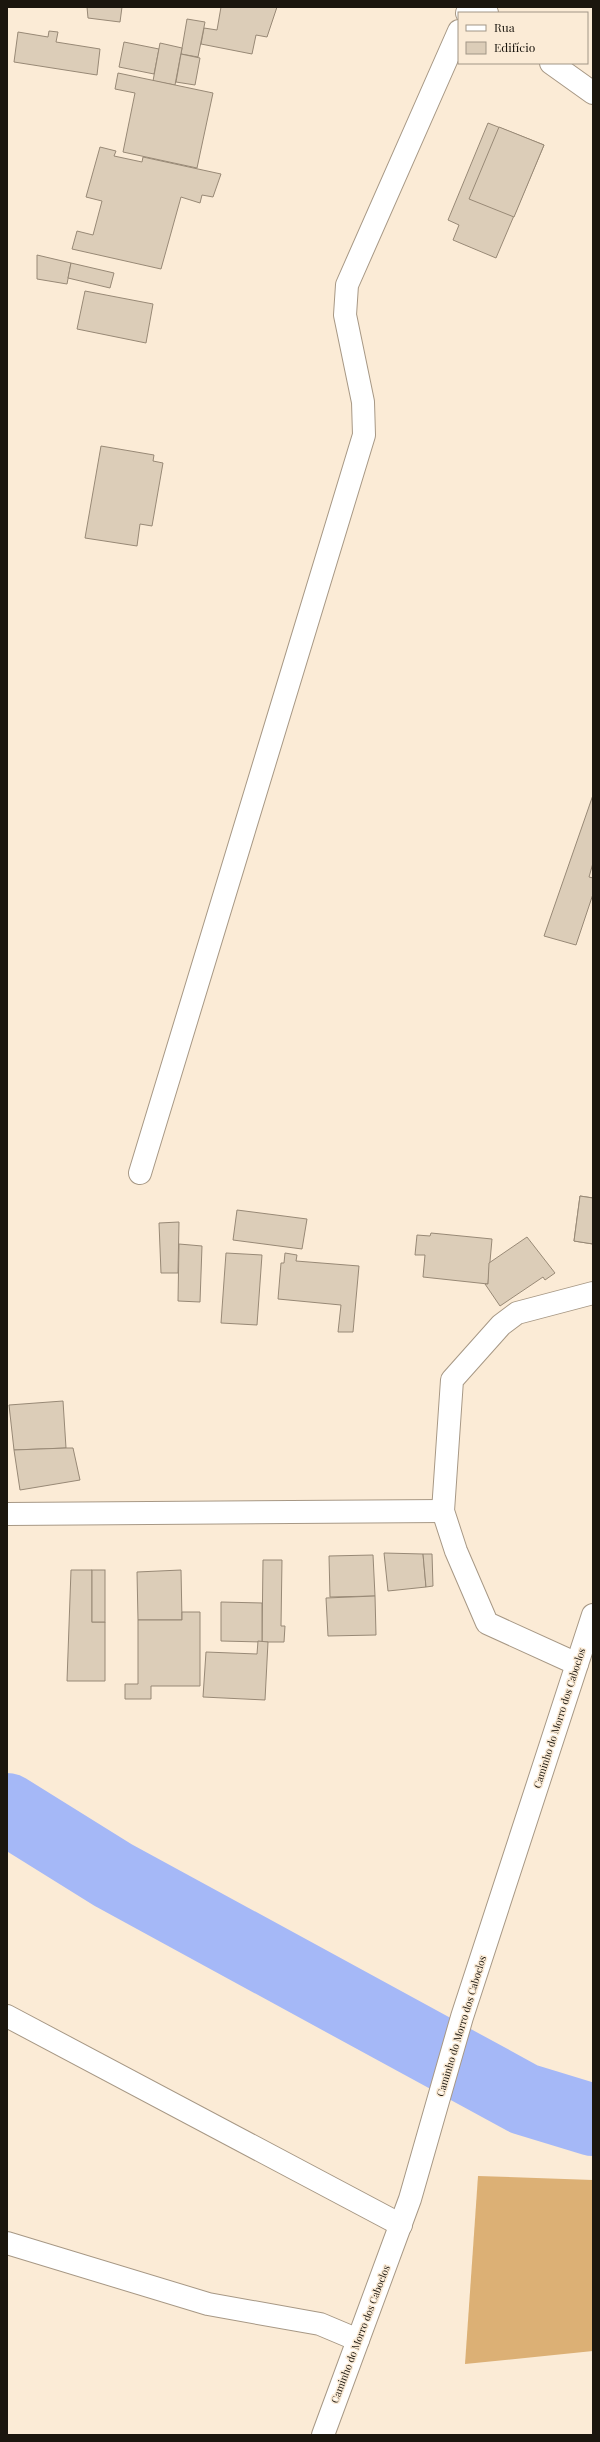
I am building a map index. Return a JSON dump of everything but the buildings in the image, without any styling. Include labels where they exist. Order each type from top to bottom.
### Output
[{"type":"street","points":[[140,1173],[364,435],[363,402],[345,315],[348,285],[458,33]]},
{"type":"street","points":[[552,64],[593,93]]},
{"type":"street","points":[[577,1664],[486,1623],[456,1551],[443,1511],[452,1380],[501,1325],[517,1313],[593,1293]]},
{"type":"street","points":[[7,1514],[443,1511]]},
{"type":"street","name":"Caminho do Morro dos Caboclos","points":[[322,2435],[410,2199],[462,2017],[593,1615]]},
{"type":"street","points":[[7,2016],[401,2225]]},
{"type":"street","points":[[7,2243],[208,2304],[320,2324],[358,2340]]},
{"type":"shaded area","points":[[478,2176],[593,2180],[593,2351],[465,2364]]},
{"type":"waterway","points":[[7,1809],[113,1875],[524,2099],[593,2120]]}]
